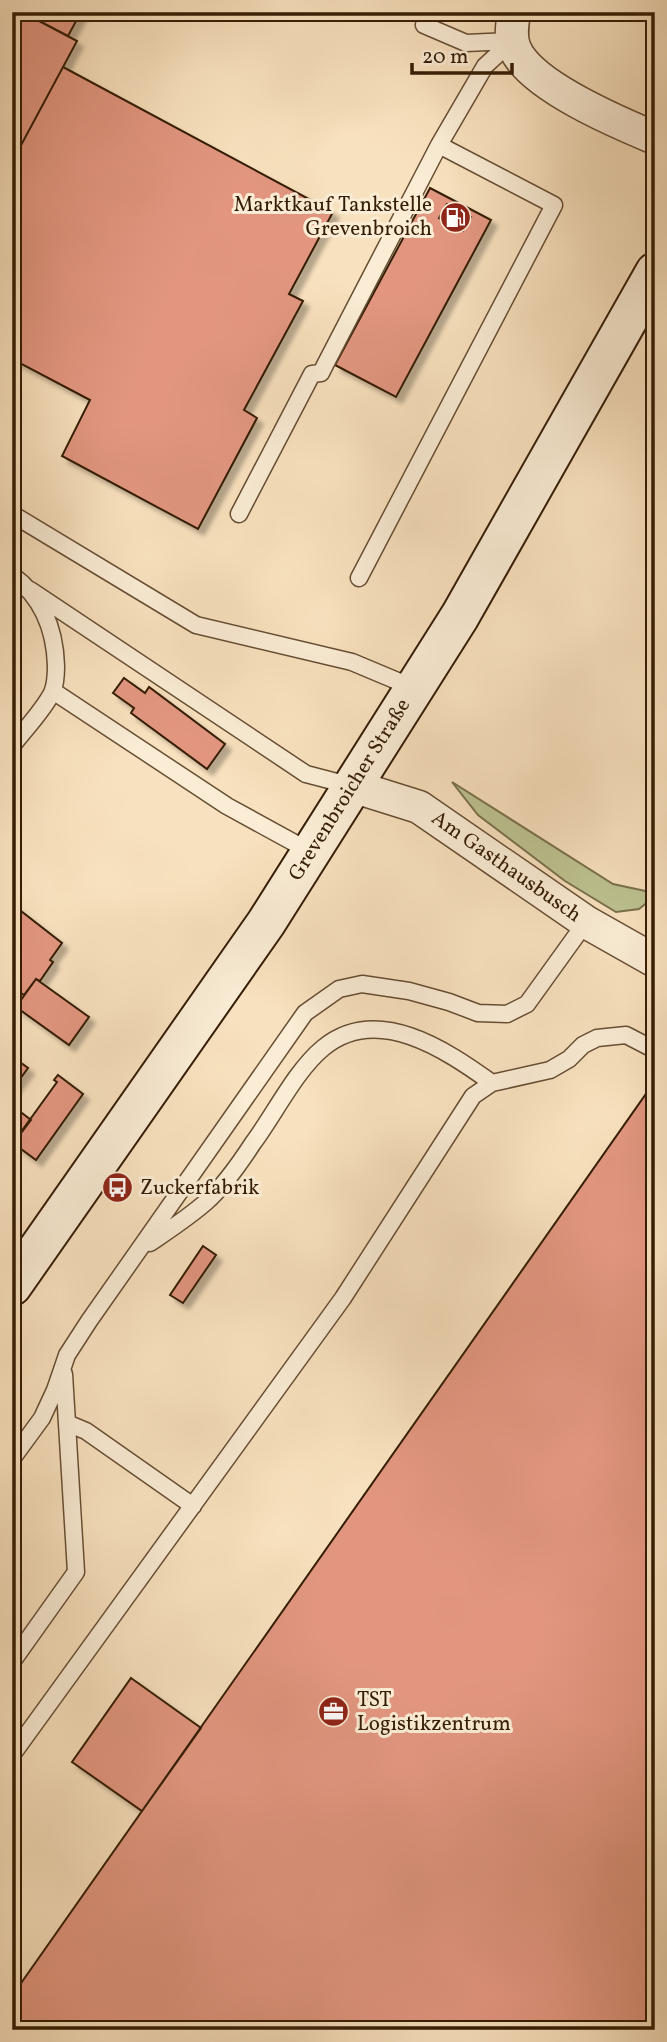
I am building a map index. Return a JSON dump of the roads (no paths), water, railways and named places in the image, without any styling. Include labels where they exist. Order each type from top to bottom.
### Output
[{"type":"street","points":[[513,27],[523,62],[556,88],[655,138]]},
{"type":"street","name":"Grevenbroicher Straße","points":[[12,1286],[266,923],[460,616],[655,272]]},
{"type":"street","name":"Am Gasthausbusch","points":[[352,786],[419,807],[586,922],[655,961]]},
{"type":"lane","points":[[424,25],[466,43],[513,27]]},
{"type":"lane","points":[[239,514],[312,374],[321,373],[439,145],[485,66],[513,27]]},
{"type":"lane","points":[[359,578],[554,205],[439,145]]},
{"type":"lane","points":[[12,514],[196,625],[352,662],[414,688]]},
{"type":"lane","points":[[12,575],[30,590],[306,774],[352,786]]},
{"type":"lane","points":[[12,746],[53,691],[56,670],[52,634],[42,606],[30,590]]},
{"type":"lane","points":[[53,691],[227,806],[310,852]]},
{"type":"lane","points":[[12,1459],[42,1418],[67,1355],[89,1321],[305,1013],[339,989],[362,984],[409,991],[478,1013],[507,1014],[527,1004],[586,922]]},
{"type":"lane","points":[[137,1253],[207,1201],[253,1144],[298,1077],[322,1048],[342,1036],[365,1030],[390,1030],[427,1042],[465,1063],[492,1083]]},
{"type":"lane","points":[[12,1755],[343,1298],[473,1096],[492,1083],[550,1070],[569,1059],[583,1045],[612,1035],[626,1035],[655,1049]]},
{"type":"lane","points":[[12,1662],[76,1572],[63,1366]]},
{"type":"lane","points":[[67,1423],[86,1431],[193,1506]]},
{"type":"place","name":"Marktkauf Tankstelle Grevenbroich","points":[[455,217]]},
{"type":"place","name":"Zuckerfabrik","points":[[117,1188]]},
{"type":"place","name":"TST Logistikzentrum","points":[[334,1712]]}]
